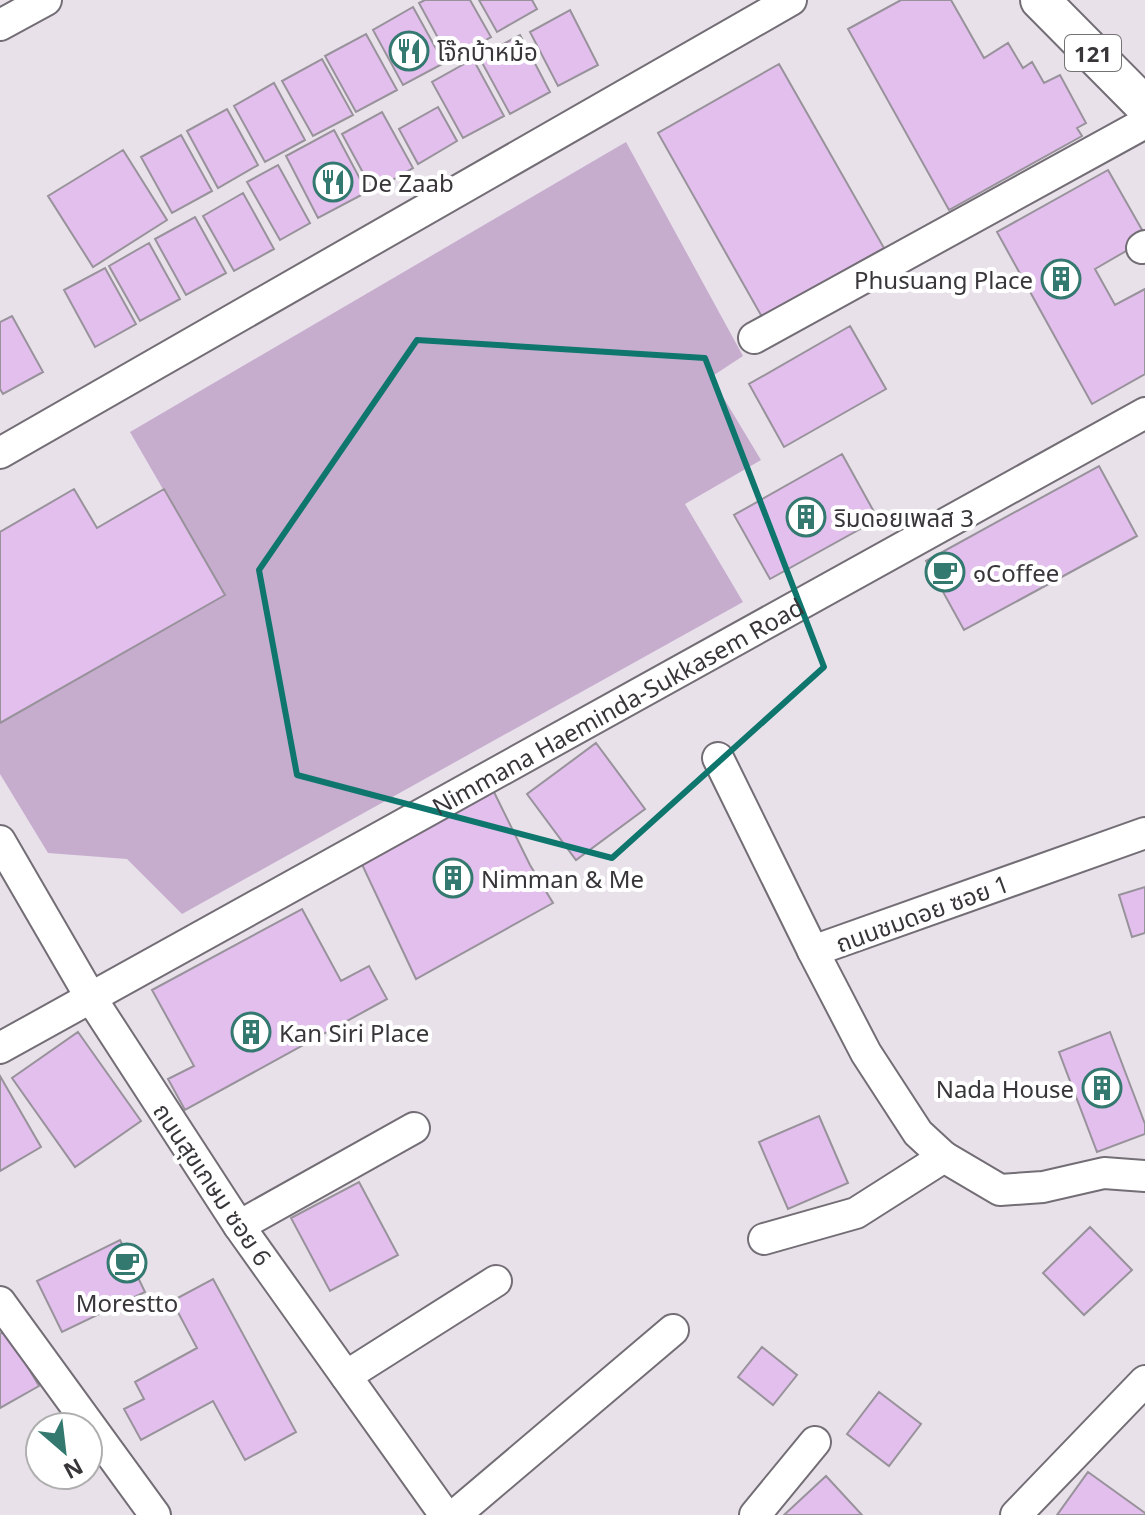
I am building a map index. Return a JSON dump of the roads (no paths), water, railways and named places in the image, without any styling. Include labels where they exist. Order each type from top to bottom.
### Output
[{"type":"main road","name":"121","points":[[1040,0],[1145,106]]},
{"type":"street","points":[[0,25],[46,0]]},
{"type":"street","points":[[0,453],[791,0]]},
{"type":"street","points":[[754,338],[1145,123]]},
{"type":"street","name":"Nimmana Haeminda-Sukkasem Road","points":[[0,1048],[1145,413]]},
{"type":"street","points":[[718,758],[813,951]]},
{"type":"street","name":"ถนนชมดอย ซอย 1","points":[[1145,833],[813,951],[866,1053],[918,1133],[944,1157],[1000,1190],[1043,1187],[1104,1173],[1145,1176]]},
{"type":"street","name":"ถนนสุขเกษม ซอย 6","points":[[0,841],[91,998],[239,1226],[445,1515]]},
{"type":"street","points":[[239,1226],[414,1128]]},
{"type":"street","points":[[764,1239],[856,1213],[944,1157]]},
{"type":"street","points":[[346,1376],[496,1281]]},
{"type":"street","points":[[0,1302],[155,1515]]},
{"type":"street","points":[[455,1515],[673,1330]]},
{"type":"street","points":[[1016,1515],[1145,1381]]},
{"type":"street","points":[[755,1515],[815,1442]]},
{"type":"place","name":"โจ๊กบ้าหม้อ","points":[[409,51]]},
{"type":"place","name":"De Zaab","points":[[333,182]]},
{"type":"place","name":"Phusuang Place","points":[[1061,279]]},
{"type":"place","name":"ริมดอยเพลส 3","points":[[806,517]]},
{"type":"place","name":"๑Coffee","points":[[945,572]]},
{"type":"place","name":"Nimman & Me","points":[[453,878]]},
{"type":"place","name":"Kan Siri Place","points":[[251,1032]]},
{"type":"place","name":"Nada House","points":[[1102,1088]]},
{"type":"place","name":"Morestto","points":[[127,1263]]}]
